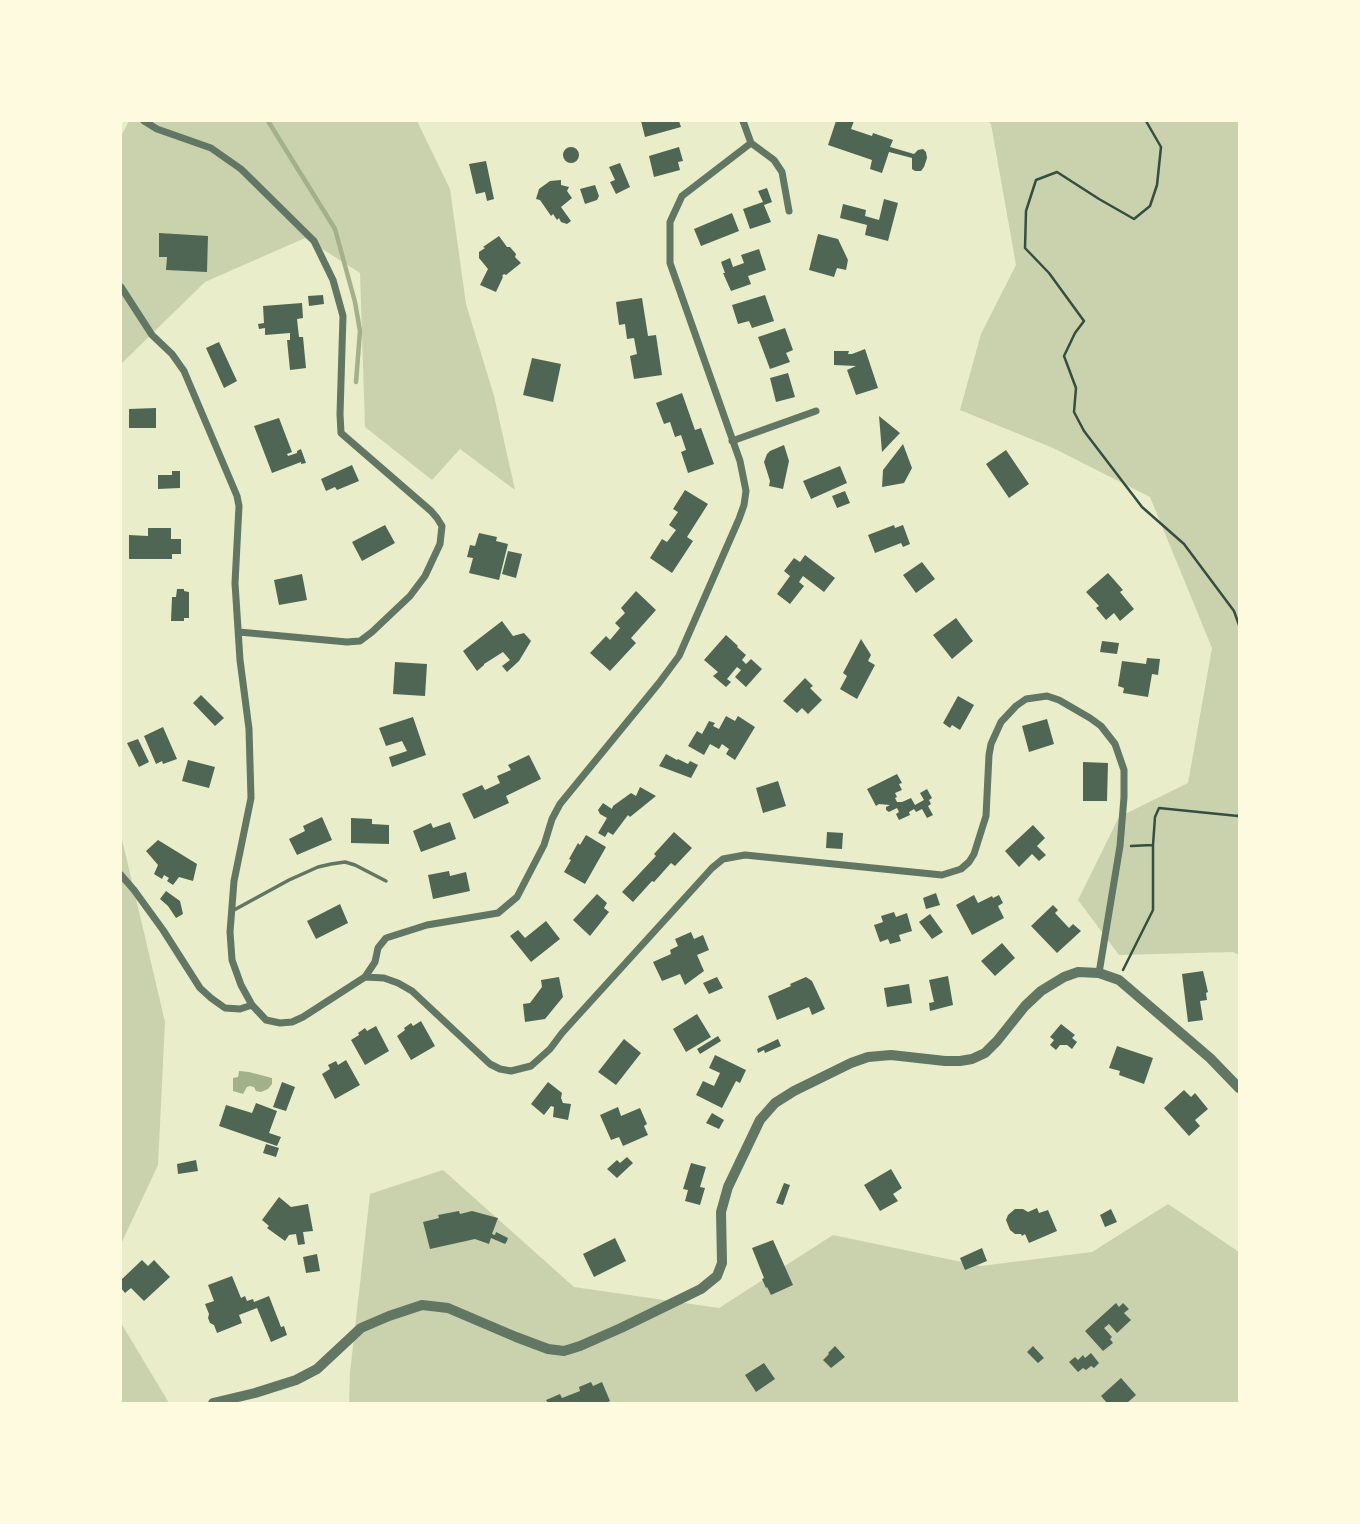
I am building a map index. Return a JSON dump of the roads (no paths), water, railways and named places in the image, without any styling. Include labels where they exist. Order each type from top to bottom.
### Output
[{"type":"street","points":[[144,121],[158,129],[211,148],[242,169],[314,241],[333,280],[343,316],[341,433],[431,511],[442,526],[440,544],[425,576],[410,596],[360,641],[239,632]]},
{"type":"street","points":[[743,121],[751,143],[774,160],[782,172],[789,211]]},
{"type":"street","points":[[121,287],[152,335],[172,354],[184,372],[237,496],[239,506],[235,583],[240,660],[249,729],[251,798],[234,881],[230,932],[232,960],[252,1005],[266,1020],[292,1022],[365,977],[375,962],[378,947],[386,938],[427,925],[498,913],[517,897],[544,845],[560,804],[679,656],[744,505],[746,491],[744,477],[670,263],[670,222],[682,196],[751,143]]},
{"type":"street","points":[[732,441],[816,411]]},
{"type":"street","points":[[365,977],[384,978],[412,991],[490,1064],[511,1071],[531,1066],[550,1049],[723,859],[744,855],[942,875],[961,869],[974,854],[986,816],[989,755],[995,733],[1016,706],[1026,699],[1038,696],[1059,700],[1101,726],[1115,744],[1124,770],[1120,846],[1100,973]]},
{"type":"street","points":[[121,875],[163,930],[200,988],[225,1008],[240,1009],[252,1005]]},
{"type":"street","points":[[215,1403],[296,1380],[317,1369],[361,1328],[422,1306],[448,1308],[548,1349],[564,1351],[689,1295],[717,1276],[722,1263],[723,1200],[760,1120],[775,1102],[868,1057],[891,1055],[945,1061],[972,1059],[997,1041],[1024,1006],[1041,991],[1078,972],[1100,973],[1119,980],[1210,1058],[1239,1088]]},
{"type":"lane","points":[[232,911],[289,880],[331,864],[345,862],[355,865],[386,881]]},
{"type":"waterway","points":[[268,121],[335,229],[360,331],[356,382]]}]
